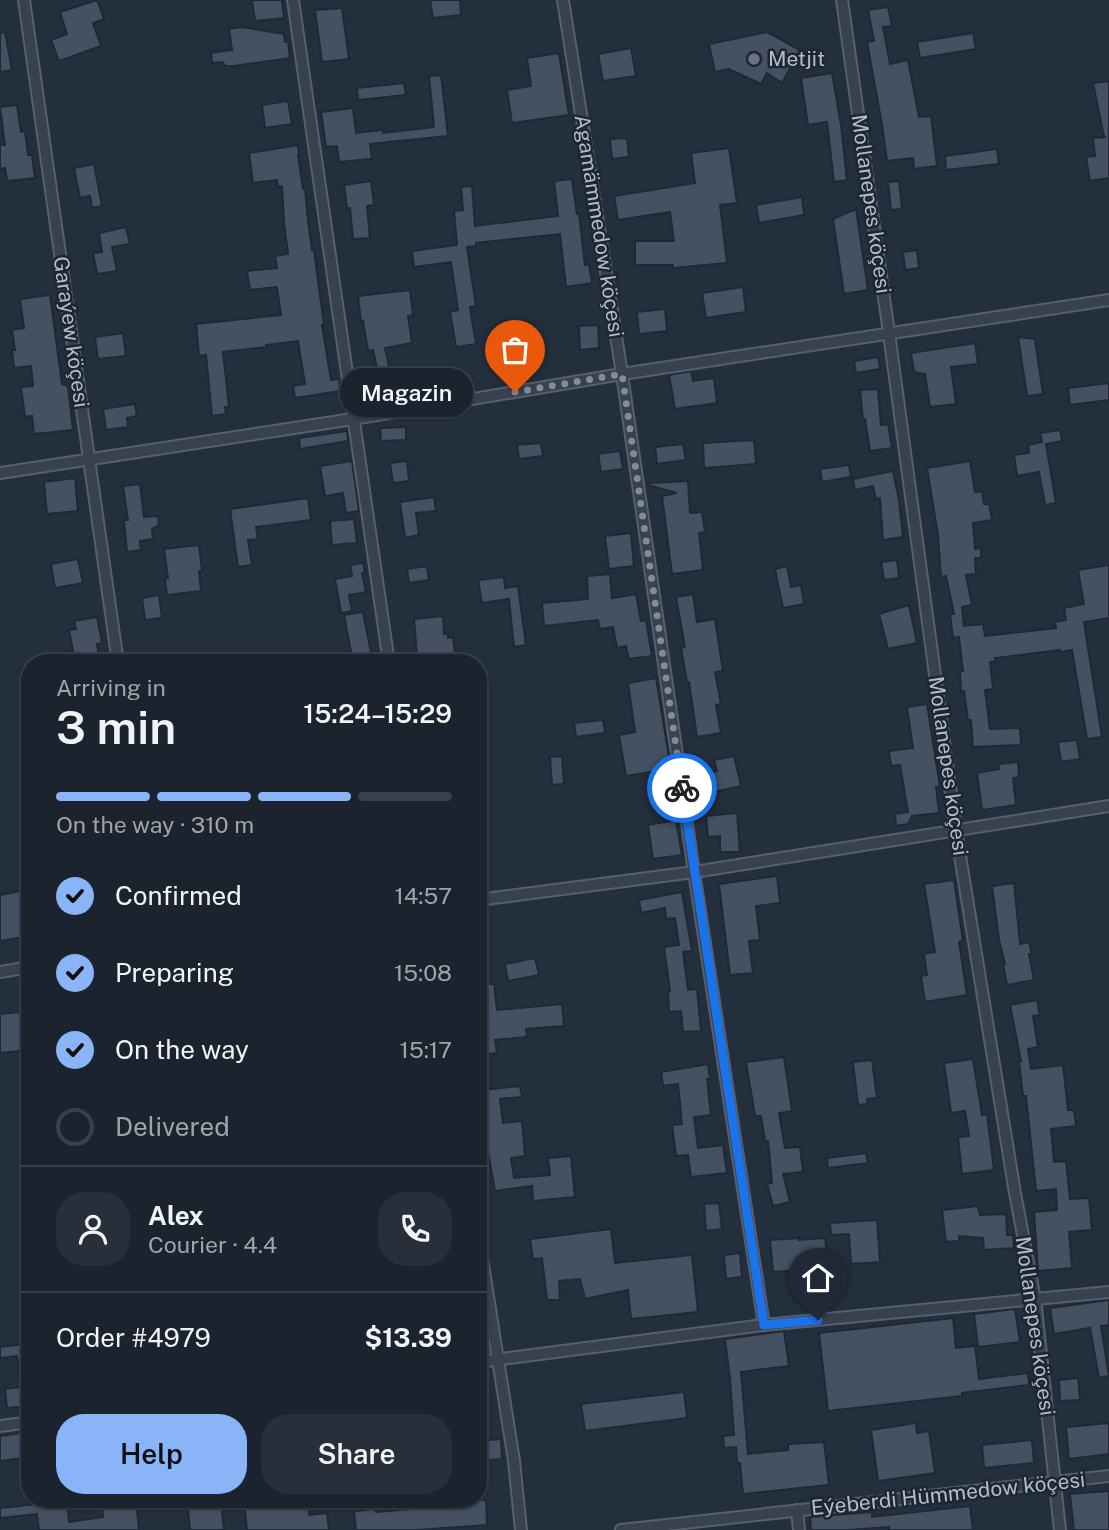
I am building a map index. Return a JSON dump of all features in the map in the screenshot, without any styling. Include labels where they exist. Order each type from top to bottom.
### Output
[{"type":"street","name":"Garaýew köçesi","points":[[24,0],[117,654]]},
{"type":"street","points":[[293,0],[388,654]]},
{"type":"street","name":"Agamämmedow köçesi","points":[[562,0],[622,374],[694,872],[764,1325]]},
{"type":"street","name":"Mollanepes köçesi","points":[[842,0],[956,831],[1035,1298],[1060,1530]]},
{"type":"street","points":[[0,472],[1109,300]]},
{"type":"street","points":[[487,899],[694,872],[1109,806]]},
{"type":"street","points":[[0,972],[21,968]]},
{"type":"street","points":[[487,1290],[514,1461],[521,1530]]},
{"type":"street","points":[[487,1361],[764,1325],[1109,1292]]},
{"type":"street","points":[[0,1426],[21,1423]]},
{"type":"street","name":"Eýeberdi Hümmedow köçesi","points":[[621,1530],[1109,1476]]},
{"type":"street","points":[[797,1510],[799,1530]]},
{"type":"building","points":[[97,0],[104,19],[93,23],[101,46],[59,61],[51,40],[67,34],[60,12]]},
{"type":"building","points":[[252,0],[282,0],[284,18],[255,21]]},
{"type":"building","points":[[430,0],[460,0],[461,15],[433,18]]},
{"type":"building","points":[[888,7],[892,26],[883,27],[890,64],[908,60],[919,117],[931,116],[937,166],[914,169],[913,158],[887,161],[867,42],[874,41],[868,10]]},
{"type":"building","points":[[342,8],[349,59],[322,62],[315,10]]},
{"type":"building","points":[[242,27],[284,34],[290,58],[234,66],[226,66],[222,62],[212,63],[211,53],[232,50],[229,29]]},
{"type":"building","points":[[5,32],[12,70],[0,72],[0,33]]},
{"type":"building","name":"Metjit","points":[[767,32],[800,50],[782,83],[767,73],[761,84],[729,69],[715,72],[709,44]]},
{"type":"building","points":[[973,33],[976,49],[920,58],[917,42]]},
{"type":"building","points":[[631,48],[636,76],[603,81],[598,54]]},
{"type":"building","points":[[559,53],[569,115],[512,123],[507,90],[531,86],[527,58]]},
{"type":"building","points":[[832,73],[847,180],[834,182],[827,122],[808,125],[801,78]]},
{"type":"building","points":[[441,75],[448,136],[370,144],[372,159],[339,162],[337,146],[326,147],[321,112],[353,108],[356,133],[434,127],[429,76]]},
{"type":"building","points":[[1109,81],[1109,178],[1090,181],[1086,157],[1095,156],[1093,138],[1106,137],[1093,83]]},
{"type":"building","points":[[404,83],[406,95],[358,100],[357,88]]},
{"type":"building","points":[[288,101],[292,124],[265,128],[262,105]]},
{"type":"building","points":[[17,105],[21,132],[25,131],[28,155],[32,155],[35,178],[7,181],[5,168],[0,169],[0,145],[5,145],[0,107]]},
{"type":"building","points":[[627,138],[629,157],[612,159],[610,139]]},
{"type":"building","points":[[298,145],[331,380],[339,379],[340,391],[295,398],[293,386],[305,384],[298,341],[223,352],[229,407],[225,407],[226,414],[212,416],[206,355],[199,356],[196,324],[281,315],[277,287],[250,290],[247,271],[277,268],[275,256],[288,254],[282,186],[278,187],[277,180],[253,183],[249,153]]},
{"type":"building","points":[[729,148],[737,203],[720,205],[727,263],[673,268],[673,265],[635,265],[635,241],[674,241],[670,212],[618,220],[614,196],[695,183],[691,153]]},
{"type":"building","points":[[997,149],[999,164],[946,170],[945,156]]},
{"type":"building","points":[[94,164],[102,206],[92,208],[90,196],[80,198],[74,168]]},
{"type":"building","points":[[572,179],[585,265],[589,264],[592,283],[566,287],[560,234],[476,243],[476,246],[467,247],[476,306],[470,307],[476,344],[456,347],[450,312],[458,310],[451,262],[414,267],[412,251],[457,245],[454,211],[463,210],[461,187],[472,186],[475,226],[558,216],[554,181]]},
{"type":"building","points":[[371,181],[374,205],[367,206],[370,238],[353,239],[350,208],[347,208],[344,185]]},
{"type":"building","points":[[899,181],[902,209],[891,210],[888,182]]},
{"type":"building","points":[[802,197],[804,215],[759,223],[756,205]]},
{"type":"building","points":[[856,209],[868,290],[844,294],[833,219]]},
{"type":"building","points":[[126,227],[130,244],[112,247],[117,271],[97,274],[93,253],[102,252],[99,233]]},
{"type":"building","points":[[917,250],[919,268],[905,270],[903,252]]},
{"type":"building","points":[[743,287],[746,312],[706,318],[702,293]]},
{"type":"building","points":[[410,290],[413,315],[408,316],[412,343],[385,348],[391,375],[379,377],[373,350],[368,351],[358,296]]},
{"type":"building","points":[[50,295],[62,384],[68,386],[73,430],[34,434],[32,416],[25,417],[21,387],[33,386],[31,366],[14,368],[12,330],[24,328],[20,299]]},
{"type":"building","points":[[665,309],[667,331],[639,334],[637,312]]},
{"type":"building","points":[[598,325],[599,348],[580,350],[579,326]]},
{"type":"building","points":[[123,333],[126,356],[98,359],[95,337]]},
{"type":"building","points":[[1018,337],[1035,339],[1043,394],[1027,396]]},
{"type":"building","points":[[975,343],[978,364],[951,367],[956,404],[930,407],[925,374],[914,372],[911,353]]},
{"type":"building","points":[[878,357],[880,369],[856,373],[854,361]]},
{"type":"building","points":[[691,371],[693,381],[714,378],[717,403],[675,409],[669,375]]},
{"type":"building","points":[[1109,383],[1109,400],[1070,405],[1068,388]]},
{"type":"building","points":[[878,389],[881,425],[888,424],[892,448],[870,451],[860,390]]},
{"type":"building","points":[[135,404],[137,416],[127,418],[128,427],[106,430],[103,409]]},
{"type":"building","points":[[406,427],[406,440],[381,441],[380,428]]},
{"type":"building","points":[[1060,430],[1062,441],[1046,444],[1056,503],[1045,505],[1039,472],[1017,476],[1014,455],[1029,453],[1028,445],[1042,442],[1040,433]]},
{"type":"building","points":[[347,431],[348,441],[300,449],[299,438]]},
{"type":"building","points":[[754,440],[756,464],[704,468],[703,443]]},
{"type":"building","points":[[541,443],[543,456],[519,459],[517,445]]},
{"type":"building","points":[[683,444],[686,460],[657,464],[655,447]]},
{"type":"building","points":[[620,451],[623,469],[601,472],[598,454]]},
{"type":"building","points":[[352,461],[359,511],[346,513],[343,493],[325,496],[320,466]]},
{"type":"building","points":[[407,461],[409,481],[393,483],[390,463]]},
{"type":"building","points":[[970,461],[975,492],[982,491],[984,504],[989,504],[992,520],[973,523],[975,549],[981,548],[981,558],[975,558],[976,574],[966,575],[972,605],[962,607],[964,626],[983,624],[985,636],[1056,628],[1055,622],[1066,620],[1064,608],[1084,604],[1078,570],[1109,565],[1109,618],[1084,622],[1102,737],[1087,739],[1072,650],[1060,650],[995,658],[996,661],[990,662],[993,689],[985,690],[990,729],[1020,728],[1021,745],[973,747],[971,720],[968,720],[964,691],[961,692],[960,671],[963,671],[959,637],[953,638],[950,614],[954,614],[946,576],[941,577],[938,535],[927,468]]},
{"type":"building","points":[[849,465],[851,477],[822,482],[820,469]]},
{"type":"building","points":[[893,471],[903,537],[883,540],[880,498],[876,499],[873,486],[855,490],[853,479]]},
{"type":"building","points":[[75,478],[78,511],[47,514],[44,482]]},
{"type":"building","points":[[688,481],[690,513],[702,512],[705,532],[699,533],[703,570],[672,574],[662,496],[677,493],[648,483]]},
{"type":"building","points":[[140,484],[144,517],[158,516],[159,525],[152,529],[153,539],[140,541],[141,550],[127,552],[124,520],[128,520],[123,486]]},
{"type":"building","points":[[434,497],[436,511],[416,513],[419,535],[405,538],[400,502]]},
{"type":"building","points":[[308,498],[311,520],[256,527],[258,539],[248,540],[252,565],[238,567],[230,509]]},
{"type":"building","points":[[354,519],[357,543],[332,545],[330,521]]},
{"type":"building","points":[[631,533],[634,566],[609,569],[605,536]]},
{"type":"building","points":[[199,545],[201,591],[167,595],[165,579],[168,578],[164,549]]},
{"type":"building","points":[[78,559],[83,583],[55,588],[51,564]]},
{"type":"building","points":[[897,560],[899,578],[884,580],[881,562]]},
{"type":"building","points":[[363,563],[366,592],[349,595],[352,611],[341,613],[335,579],[352,576],[350,565]]},
{"type":"building","points":[[427,566],[429,580],[409,583],[407,569]]},
{"type":"building","points":[[787,566],[791,587],[801,585],[804,604],[783,608],[775,569]]},
{"type":"building","points":[[610,574],[612,598],[636,594],[641,621],[646,620],[652,656],[629,659],[626,646],[617,648],[613,627],[600,629],[598,620],[544,626],[542,603],[588,599],[587,576]]},
{"type":"building","points":[[504,577],[505,588],[518,586],[526,645],[514,647],[509,599],[482,603],[478,580]]},
{"type":"building","points":[[693,594],[697,622],[715,619],[723,671],[715,672],[721,704],[716,705],[721,733],[697,737],[681,648],[685,647],[676,597]]},
{"type":"building","points":[[159,595],[162,618],[145,620],[142,598]]},
{"type":"building","points":[[909,605],[917,643],[888,649],[879,614]]},
{"type":"building","points":[[363,612],[371,653],[379,651],[380,654],[351,654],[344,615]]},
{"type":"building","points":[[443,616],[444,634],[448,633],[448,638],[453,637],[455,654],[417,654],[414,619]]},
{"type":"building","points":[[97,617],[102,643],[97,644],[99,654],[66,654],[73,651],[69,630],[76,629],[74,621]]},
{"type":"building","points":[[656,678],[671,769],[626,776],[619,735],[635,732],[628,683]]},
{"type":"building","points":[[927,704],[940,787],[936,787],[939,813],[912,816],[908,824],[896,826],[895,814],[908,812],[900,765],[891,766],[889,751],[913,748],[907,707]]},
{"type":"building","points":[[603,720],[605,733],[576,737],[574,723]]},
{"type":"building","points":[[1077,740],[1080,759],[1061,762],[1058,742]]},
{"type":"building","points":[[562,756],[564,784],[552,785],[550,757]]},
{"type":"building","points":[[734,756],[741,786],[714,792],[709,773],[717,771],[714,760]]},
{"type":"building","points":[[1018,762],[1019,777],[1013,778],[1016,805],[982,810],[977,773],[999,769],[998,764]]},
{"type":"building","points":[[737,813],[740,852],[720,852],[720,836],[708,837],[706,816]]},
{"type":"building","points":[[676,820],[682,855],[653,859],[648,825]]},
{"type":"building","points":[[777,876],[780,903],[756,906],[760,940],[749,941],[753,973],[730,975],[719,884]]},
{"type":"building","points":[[954,880],[967,995],[925,1002],[921,976],[927,975],[924,954],[935,952],[924,884]]},
{"type":"building","points":[[1014,883],[1020,944],[1029,942],[1034,980],[1007,985],[992,886]]},
{"type":"building","points":[[21,891],[21,937],[0,941],[0,895]]},
{"type":"building","points":[[682,892],[692,951],[683,952],[688,990],[697,989],[701,1031],[683,1032],[681,1011],[669,1012],[670,991],[664,947],[679,945],[675,918],[666,919],[665,908],[641,913],[639,900]]},
{"type":"building","points":[[535,958],[539,975],[508,981],[505,964]]},
{"type":"building","points":[[487,984],[494,984],[497,1010],[562,1004],[564,1026],[526,1029],[527,1037],[495,1040],[497,1053],[487,1054]]},
{"type":"building","points":[[1037,1000],[1040,1015],[1033,1016],[1038,1047],[1028,1049],[1031,1069],[1063,1065],[1068,1110],[1074,1110],[1076,1126],[1051,1129],[1054,1162],[1066,1161],[1070,1199],[1089,1198],[1092,1230],[1069,1232],[1072,1268],[1038,1271],[1034,1212],[1057,1210],[1056,1189],[1036,1191],[1026,1096],[1023,1096],[1021,1061],[1010,1005]]},
{"type":"building","points":[[21,1012],[21,1051],[0,1053],[0,1014]]},
{"type":"building","points":[[784,1057],[792,1111],[779,1113],[785,1148],[800,1147],[803,1172],[783,1174],[790,1202],[773,1206],[767,1184],[772,1183],[768,1141],[765,1141],[761,1116],[755,1116],[746,1062]]},
{"type":"building","points":[[973,1059],[982,1115],[987,1114],[994,1170],[962,1174],[958,1137],[969,1136],[965,1111],[951,1113],[944,1063]]},
{"type":"building","points":[[872,1060],[877,1098],[867,1099],[867,1104],[858,1105],[853,1062]]},
{"type":"building","points":[[708,1064],[711,1115],[694,1117],[698,1148],[723,1145],[727,1173],[691,1177],[688,1155],[676,1156],[672,1125],[682,1124],[678,1084],[663,1086],[661,1072]]},
{"type":"building","points":[[520,1086],[522,1097],[500,1099],[503,1123],[522,1121],[525,1156],[511,1158],[514,1178],[550,1175],[548,1158],[571,1156],[575,1197],[533,1201],[532,1186],[495,1191],[487,1146],[487,1089]]},
{"type":"building","points":[[866,1153],[868,1163],[828,1168],[827,1158]]},
{"type":"building","points":[[719,1203],[722,1229],[706,1231],[704,1204]]},
{"type":"building","points":[[978,1206],[980,1215],[1006,1214],[1007,1235],[1013,1235],[1014,1248],[984,1250],[983,1238],[959,1236],[959,1241],[946,1242],[942,1210]]},
{"type":"building","points":[[877,1220],[880,1262],[851,1264],[849,1234],[831,1235],[830,1223]]},
{"type":"building","points":[[611,1229],[615,1263],[692,1255],[698,1312],[631,1319],[628,1290],[585,1299],[580,1279],[559,1281],[560,1300],[547,1300],[542,1258],[533,1259],[530,1239]]},
{"type":"building","points":[[825,1238],[831,1293],[819,1294],[816,1269],[773,1272],[770,1240]]},
{"type":"building","points":[[740,1253],[742,1277],[726,1279],[724,1255]]},
{"type":"building","points":[[1109,1300],[1109,1325],[1101,1326],[1109,1376],[1099,1378],[1090,1328],[1054,1334],[1050,1308]]},
{"type":"building","points":[[1015,1309],[1020,1342],[978,1347],[974,1314]]},
{"type":"building","points":[[953,1318],[956,1348],[975,1346],[979,1379],[1028,1373],[1029,1385],[962,1393],[962,1396],[828,1411],[819,1333]]},
{"type":"building","points":[[784,1331],[789,1366],[741,1372],[748,1454],[788,1450],[788,1444],[824,1442],[829,1485],[743,1494],[736,1447],[724,1448],[723,1436],[734,1435],[725,1339]]},
{"type":"building","points":[[21,1345],[21,1387],[17,1356],[0,1358],[0,1347]]},
{"type":"building","points":[[1078,1378],[1080,1400],[1060,1401],[1059,1380]]},
{"type":"building","points":[[21,1387],[21,1407],[7,1408],[5,1389]]},
{"type":"building","points":[[684,1392],[687,1418],[585,1431],[581,1404]]},
{"type":"building","points":[[916,1423],[917,1433],[929,1431],[935,1473],[878,1481],[871,1430]]},
{"type":"building","points":[[1109,1423],[1109,1454],[1069,1459],[1066,1427]]},
{"type":"building","points":[[21,1433],[21,1458],[0,1461],[0,1436]]},
{"type":"building","points":[[501,1439],[502,1459],[487,1460],[487,1440]]},
{"type":"building","points":[[1032,1440],[1034,1463],[984,1468],[982,1445]]},
{"type":"building","points":[[1109,1491],[1109,1530],[1074,1530],[1070,1494]]},
{"type":"building","points":[[21,1506],[21,1508],[68,1508],[69,1522],[103,1517],[102,1508],[137,1508],[139,1530],[39,1530],[37,1514],[0,1518],[0,1508]]},
{"type":"building","points":[[970,1506],[973,1530],[889,1530],[889,1527],[811,1530],[810,1517],[872,1512],[872,1517]]},
{"type":"building","points":[[188,1508],[222,1508],[224,1530],[190,1530]]},
{"type":"building","points":[[245,1508],[308,1508],[309,1515],[327,1513],[329,1530],[247,1530]]},
{"type":"building","points":[[423,1508],[486,1508],[487,1525],[417,1530],[356,1530],[354,1511],[375,1509],[376,1512]]},
{"type":"way so far","points":[[515,392],[622,374],[682,788]]},
{"type":"place","name":"Metjit","points":[[754,59]]},
{"type":"place","name":"Magazin","points":[[515,392]]},
{"type":"route","points":[[682,788],[764,1325],[818,1320]]}]
